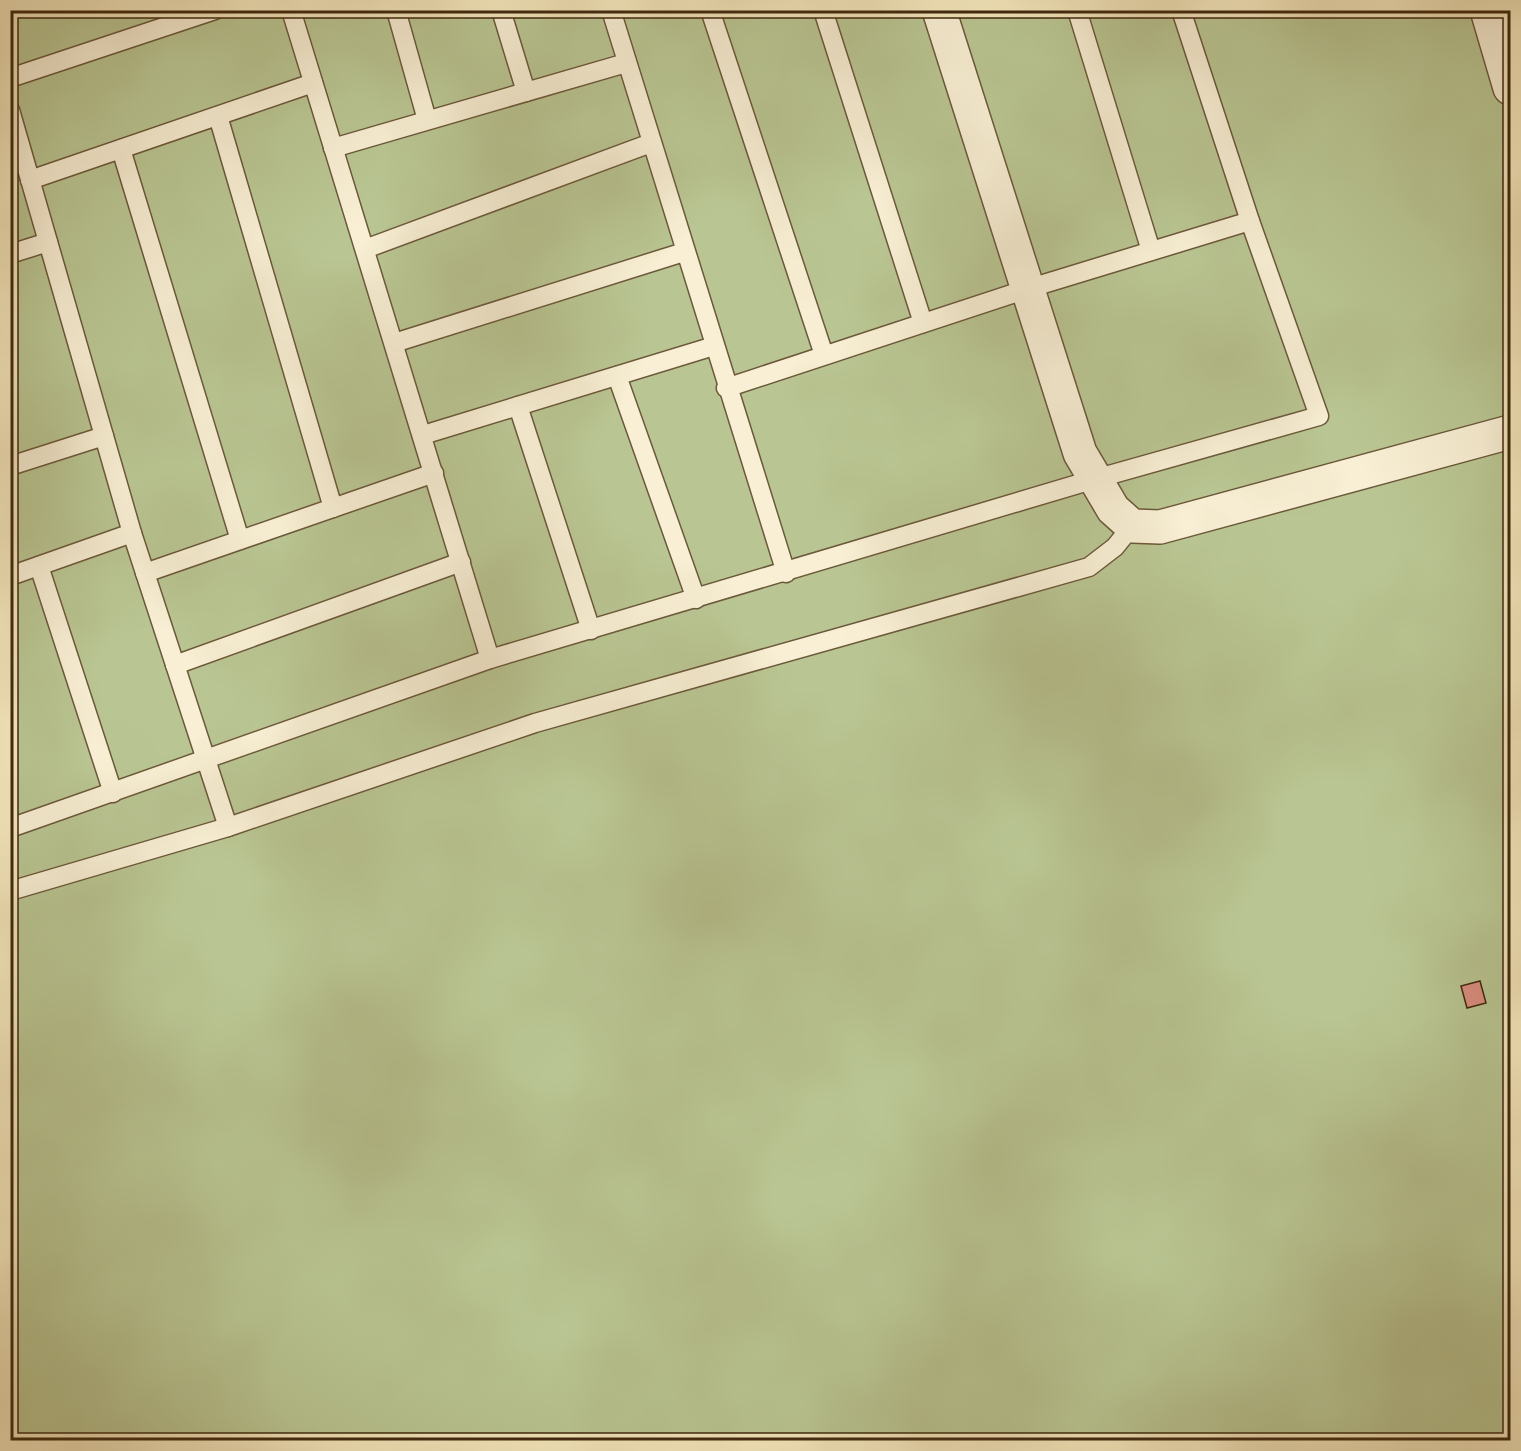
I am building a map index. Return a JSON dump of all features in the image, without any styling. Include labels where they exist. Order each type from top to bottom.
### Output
[{"type":"street","points":[[939,10],[1080,453],[1113,509],[1132,525],[1160,527],[1510,432]]},
{"type":"street","points":[[1487,10],[1510,88]]},
{"type":"lane","points":[[10,78],[215,10]]},
{"type":"lane","points":[[291,10],[490,659]]},
{"type":"lane","points":[[396,10],[427,120]]},
{"type":"lane","points":[[501,10],[525,92]]},
{"type":"lane","points":[[710,10],[824,355]]},
{"type":"lane","points":[[823,10],[922,323]]},
{"type":"lane","points":[[1077,10],[1151,251]]},
{"type":"lane","points":[[10,828],[206,761],[490,659],[786,573],[1095,479],[1318,416],[1250,221],[1181,10]]},
{"type":"lane","points":[[613,11],[626,63],[684,252],[786,573]]},
{"type":"lane","points":[[333,148],[626,63]]},
{"type":"lane","points":[[30,180],[313,83]]},
{"type":"lane","points":[[10,110],[132,533],[228,827]]},
{"type":"lane","points":[[218,116],[333,508]]},
{"type":"lane","points":[[365,249],[651,143]]},
{"type":"lane","points":[[121,148],[240,540]]},
{"type":"lane","points":[[726,388],[1027,289],[1250,221]]},
{"type":"lane","points":[[10,254],[48,242]]},
{"type":"lane","points":[[394,343],[684,252]]},
{"type":"lane","points":[[423,435],[714,346]]},
{"type":"lane","points":[[617,376],[696,599]]},
{"type":"lane","points":[[518,406],[591,630]]},
{"type":"lane","points":[[10,466],[104,436]]},
{"type":"lane","points":[[145,573],[434,473]]},
{"type":"lane","points":[[10,891],[228,827],[535,723],[1089,567],[1115,548],[1132,525]]},
{"type":"lane","points":[[10,576],[132,533]]},
{"type":"lane","points":[[175,666],[461,562]]},
{"type":"lane","points":[[39,566],[113,793]]},
{"type":"green space","points":[[11,11],[1510,11],[1510,1440],[11,1440]]},
{"type":"building","points":[[1480,981],[1486,1003],[1467,1008],[1461,986]]}]
